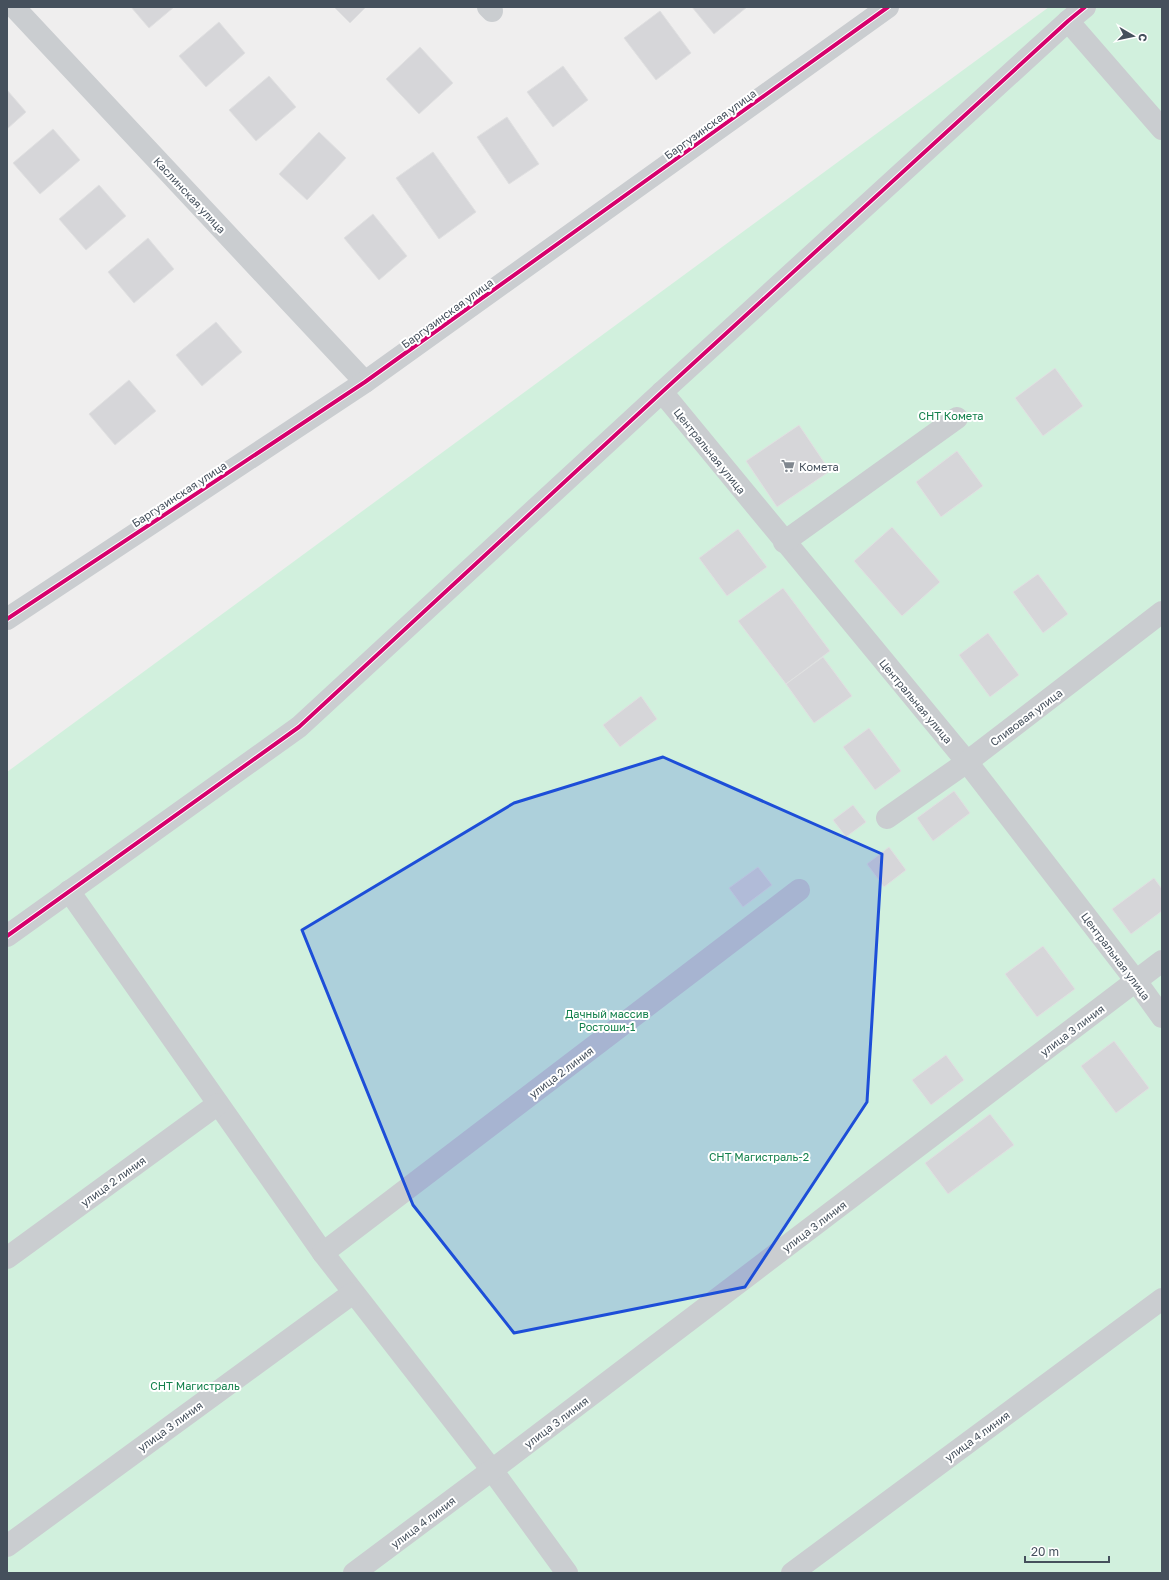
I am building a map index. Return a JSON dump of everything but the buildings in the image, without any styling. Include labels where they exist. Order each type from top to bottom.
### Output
[{"type":"street","name":"Каслинская улица","points":[[14,7],[365,382]]},
{"type":"street","name":"Баргузинская улица","points":[[7,619],[365,382],[888,7]]},
{"type":"street","points":[[7,936],[299,727],[662,392],[1084,7]]},
{"type":"street","points":[[1068,21],[1162,129]]},
{"type":"street","name":"Центральная улица","points":[[662,392],[784,542],[967,762],[1136,981],[1162,1017]]},
{"type":"street","points":[[784,542],[957,418]]},
{"type":"street","name":"Сливовая улица","points":[[887,818],[967,762],[1162,612]]},
{"type":"street","name":"улица 2 линия","points":[[323,1253],[800,890]]},
{"type":"street","points":[[69,891],[323,1253],[492,1470],[567,1573]]},
{"type":"street","name":"улица 3 линия","points":[[492,1470],[1162,961]]},
{"type":"street","name":"улица 2 линия","points":[[7,1258],[218,1104]]},
{"type":"street","name":"улица 3 линия","points":[[7,1546],[353,1293]]},
{"type":"street","name":"улица 4 линия","points":[[792,1573],[1162,1299]]},
{"type":"street","name":"улица 4 линия","points":[[354,1573],[492,1470]]},
{"type":"highlighted area","points":[[663,757],[882,854],[867,1102],[745,1287],[514,1333],[413,1205],[302,930],[514,803]]},
{"type":"green space","name":"Дачный массив Ростоши-1","points":[[1049,7],[1162,7],[1162,1573],[7,1573],[7,772]]},
{"type":"cycle path","points":[[7,619],[365,382],[888,7]]},
{"type":"cycle path","points":[[7,936],[299,727],[662,392],[1085,7]]},
{"type":"place","name":"Комета","points":[[788,466]]},
{"type":"park label","name":"СНТ Комета","points":[[951,415]]},
{"type":"park label","name":"СНТ Магистраль-2","points":[[759,1156]]},
{"type":"park label","name":"СНТ Магистраль","points":[[195,1385]]}]
